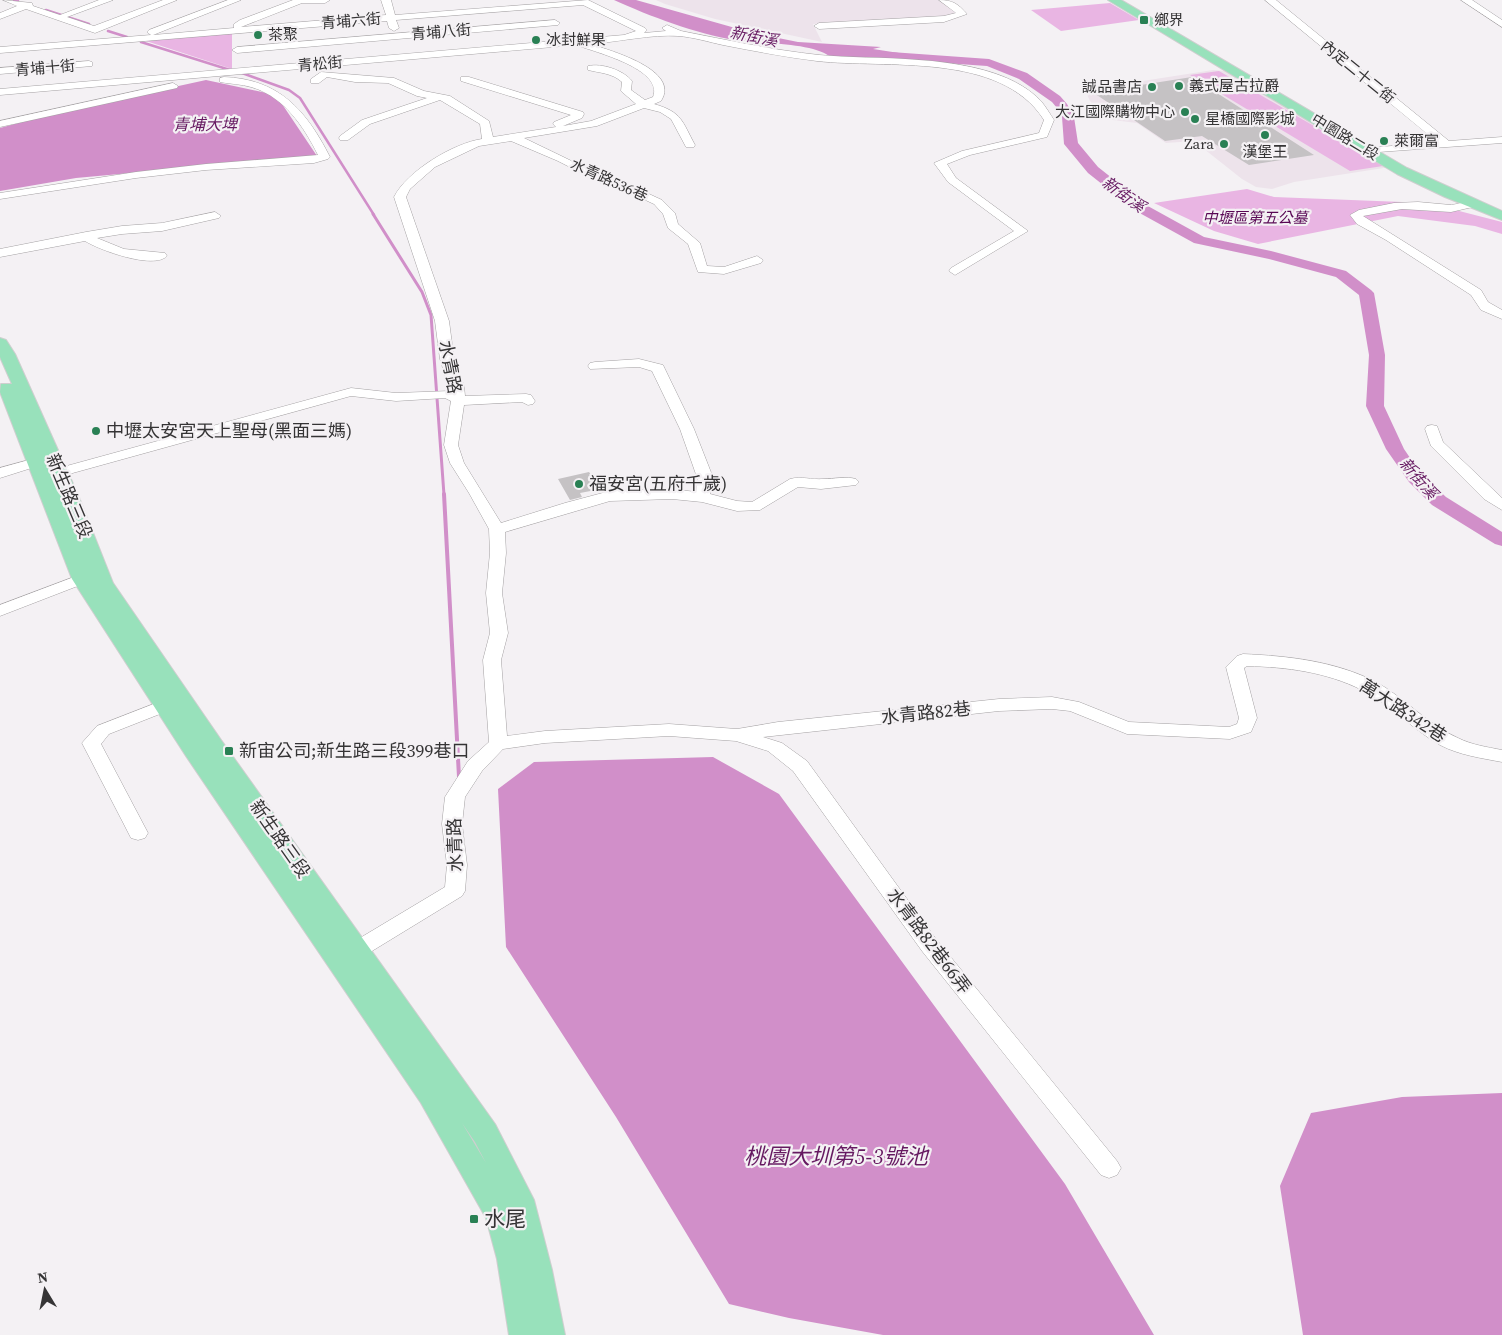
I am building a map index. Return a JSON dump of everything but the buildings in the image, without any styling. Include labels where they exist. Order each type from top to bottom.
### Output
[{"type":"main road","name":"中園路二段","points":[[1118,0],[1374,150],[1424,176],[1502,209]]},
{"type":"main road","name":"中園路二段","points":[[1374,150],[1416,178],[1502,216]]},
{"type":"main road","name":"新生路三段","points":[[0,343],[7,354],[82,579],[164,706],[348,955],[484,1133],[519,1200],[537,1270],[549,1335]]},
{"type":"main road","name":"新生路三段","points":[[0,371],[46,471],[104,584],[348,955],[500,1215],[512,1259],[525,1335]]},
{"type":"street","points":[[8,0],[29,3],[97,28]]},
{"type":"street","points":[[65,15],[108,0]]},
{"type":"street","points":[[0,14],[29,3],[97,28],[172,0]]},
{"type":"street","points":[[140,39],[140,36],[236,0]]},
{"type":"street","points":[[237,61],[237,26],[301,0],[325,0]]},
{"type":"street","points":[[392,0],[386,0],[402,57]]},
{"type":"street","points":[[819,26],[944,19],[962,14],[955,6],[944,0]]},
{"type":"street","name":"內定二十二街","points":[[1270,0],[1446,144]]},
{"type":"street","points":[[1466,0],[1502,24]]},
{"type":"street","name":"青埔六街","points":[[0,50],[582,1]]},
{"type":"street","name":"青松街","points":[[0,92],[84,85],[237,61],[402,57],[560,33],[577,42],[626,38],[642,30],[638,26],[582,1]]},
{"type":"street","points":[[546,5],[560,33]]},
{"type":"street","points":[[84,85],[92,43],[97,28]]},
{"type":"street","points":[[666,28],[678,33],[812,57],[954,68],[1006,82],[1037,102],[1049,120],[1044,134],[966,153],[940,164],[952,180],[1022,231],[955,271]]},
{"type":"street","name":"青埔八街","points":[[237,61],[396,36],[560,33]]},
{"type":"street","points":[[626,38],[678,33]]},
{"type":"street","name":"水青路","points":[[348,955],[455,891],[457,865],[452,824],[455,797],[475,766],[498,744],[492,660],[499,633],[494,593],[498,553],[497,529],[477,493],[457,463],[451,445],[452,396],[457,386],[447,359],[442,321],[400,197],[405,187],[431,165],[476,143],[593,124],[658,99],[660,92],[659,83],[655,78],[632,62],[577,42]]},
{"type":"street","name":"青埔十街","points":[[0,71],[89,64]]},
{"type":"street","points":[[591,68],[612,72],[624,78],[627,82],[626,91],[643,104],[664,110],[675,117],[690,145]]},
{"type":"street","points":[[315,80],[325,74],[355,79],[381,79],[404,85],[421,94],[436,98],[446,98],[485,123],[488,141]]},
{"type":"street","points":[[465,79],[579,114],[558,125],[562,130]]},
{"type":"street","points":[[0,124],[197,81],[235,80],[265,89],[282,98],[303,123],[324,157],[314,160],[206,167],[136,175],[0,196]]},
{"type":"street","points":[[344,138],[366,122],[436,98]]},
{"type":"street","name":"水青路536巷","points":[[513,138],[562,159],[609,183],[632,190],[658,202],[669,213],[672,225],[694,243],[702,268],[711,271],[731,269],[757,260]]},
{"type":"street","points":[[1374,150],[1502,140]]},
{"type":"street","points":[[1473,204],[1451,209],[1424,205],[1400,206],[1382,208],[1356,215],[1361,221],[1390,237],[1476,294],[1483,306],[1502,315]]},
{"type":"street","points":[[0,254],[86,236],[141,227],[162,227],[216,216]]},
{"type":"street","points":[[86,236],[96,244],[108,249],[137,256],[161,256]]},
{"type":"street","points":[[595,366],[639,363],[658,368],[687,429],[706,480],[702,497]]},
{"type":"street","points":[[0,473],[46,471],[351,392],[396,398],[452,396],[465,401],[526,398],[528,401]]},
{"type":"street","points":[[1432,428],[1436,442],[1489,496],[1502,505]]},
{"type":"street","points":[[497,529],[570,506],[610,496],[672,494],[702,497],[737,506],[755,507],[795,482],[821,484],[851,482]]},
{"type":"street","points":[[0,611],[82,579]]},
{"type":"street","name":"水青路82巷","points":[[498,744],[545,737],[668,730],[737,735],[816,724],[999,705],[1052,703],[1073,706],[1127,728],[1230,733],[1245,728],[1248,718],[1235,667],[1243,660],[1274,661]]},
{"type":"street","name":"萬大路342巷","points":[[1274,661],[1348,676],[1370,687],[1443,739],[1465,748],[1502,756]]},
{"type":"street","points":[[138,833],[92,743],[103,730],[164,706]]},
{"type":"street","name":"水青路82巷66弄","points":[[737,735],[775,747],[800,766],[929,944],[1109,1168]]},
{"type":"shaded area","points":[[656,0],[939,0],[957,12],[949,17],[813,24],[822,42],[715,19]]},
{"type":"shaded area","points":[[1213,70],[1226,71],[1390,167],[1294,182],[1272,189],[1256,187],[1242,179],[1194,141],[1166,143],[1137,123],[1113,120],[1099,112],[1090,101],[1085,90]]},
{"type":"green space","points":[[1110,3],[1139,20],[1061,31],[1031,10]]},
{"type":"green space","points":[[232,34],[232,69],[143,40]]},
{"type":"green space","points":[[1219,71],[1383,166],[1350,171],[1190,75]]},
{"type":"green space","name":"中壢區第五公墓","points":[[1247,189],[1274,197],[1428,203],[1502,222],[1502,234],[1475,226],[1398,216],[1258,244],[1214,231],[1154,203]]},
{"type":"water","name":"新街溪","points":[[614,0],[636,0],[753,33],[798,42],[881,47],[873,49],[912,55],[928,63],[829,56],[810,48],[720,37],[673,24]]},
{"type":"water","name":"青埔大埤","points":[[206,80],[276,95],[317,156],[76,178],[0,191],[0,128],[55,113]]},
{"type":"water","name":"桃園大圳第5-3號池","points":[[713,757],[779,794],[1065,1184],[1154,1335],[883,1335],[789,1318],[729,1304],[616,1117],[506,947],[498,789],[534,762]]},
{"type":"water","points":[[1502,1093],[1502,1335],[1303,1335],[1280,1186],[1311,1113],[1402,1097]]},
{"type":"waterway","points":[[14,0],[18,1]]},
{"type":"waterway","points":[[46,10],[89,24]]},
{"type":"waterway","points":[[108,31],[127,37]]},
{"type":"waterway","points":[[141,42],[230,70]]},
{"type":"waterway","name":"新街溪","points":[[891,56],[989,63],[1023,76],[1056,99],[1063,107],[1068,117],[1071,144],[1093,170],[1141,208],[1199,240],[1271,255],[1341,274],[1366,293],[1377,355],[1375,406],[1395,449],[1415,478],[1439,501],[1502,540]]},
{"type":"waterway","points":[[242,73],[289,90],[300,98],[374,215]]},
{"type":"waterway","points":[[373,214],[422,292],[431,315],[444,495]]},
{"type":"waterway","points":[[444,494],[459,777]]},
{"type":"place","name":"鄉界","points":[[1144,20]]},
{"type":"place","name":"茶聚","points":[[258,35]]},
{"type":"place","name":"冰封鮮果","points":[[536,40]]},
{"type":"place","name":"義式屋古拉爵","points":[[1179,86]]},
{"type":"place","name":"誠品書店","points":[[1152,87]]},
{"type":"place","name":"大江國際購物中心","points":[[1185,112]]},
{"type":"place","name":"星橋國際影城","points":[[1195,119]]},
{"type":"place","name":"漢堡王","points":[[1265,135]]},
{"type":"place","name":"萊爾富","points":[[1384,141]]},
{"type":"place","name":"Zara","points":[[1224,144]]},
{"type":"place","name":"中壢太安宮天上聖母(黑面三媽)","points":[[96,431]]},
{"type":"place","name":"福安宮(五府千歲)","points":[[579,484]]},
{"type":"place","name":"新宙公司;新生路三段399巷口","points":[[229,751]]},
{"type":"place","name":"水尾","points":[[474,1219]]}]
